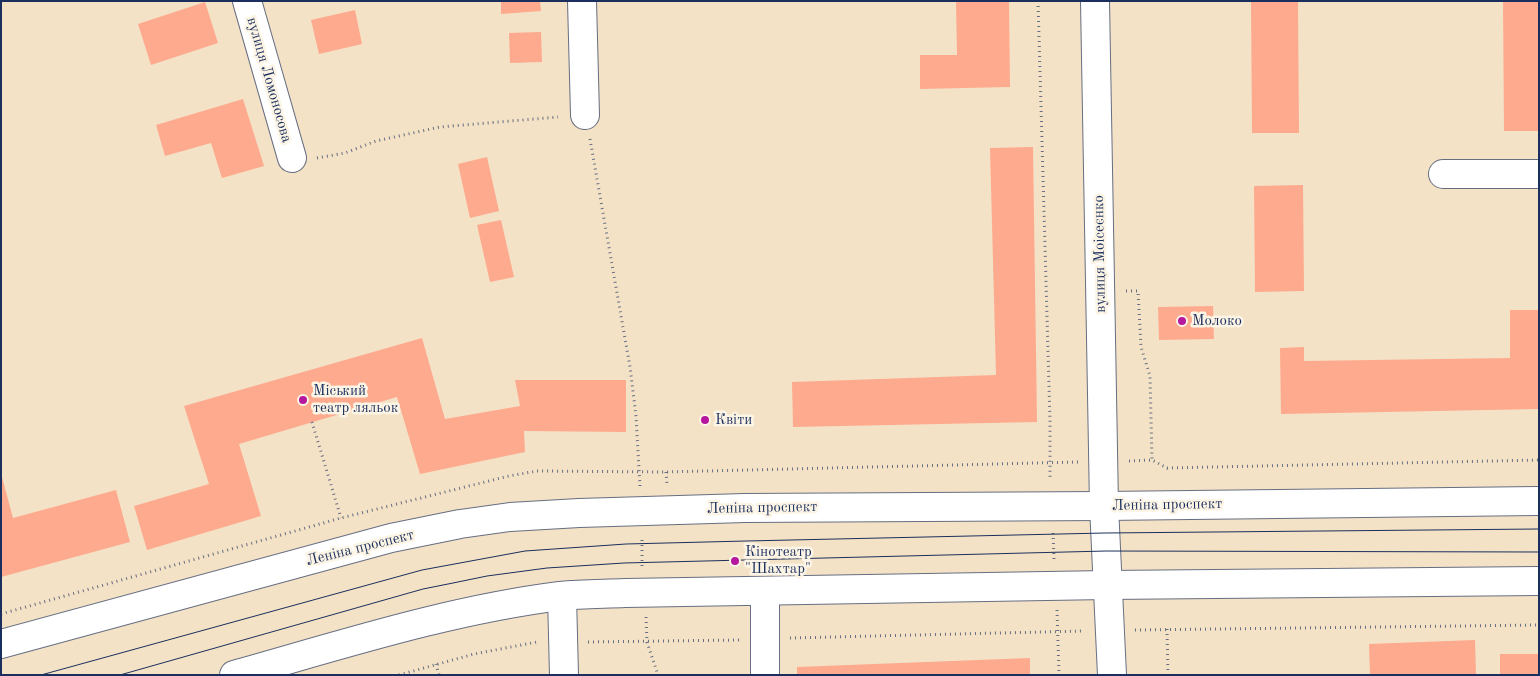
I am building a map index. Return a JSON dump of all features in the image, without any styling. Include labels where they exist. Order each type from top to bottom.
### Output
[{"type":"main road","name":"вулиця Ломоносова","points":[[247,1],[292,158]]},
{"type":"main road","points":[[582,1],[585,115]]},
{"type":"main road","name":"вулиця Моісеєнко","points":[[1095,1],[1104,506],[1112,675]]},
{"type":"main road","points":[[1443,174],[1539,174]]},
{"type":"main road","name":"Леніна проспект","points":[[1,644],[391,538],[460,524],[510,517],[745,508],[1539,501]]},
{"type":"main road","points":[[234,675],[438,619],[562,596],[1107,585],[1539,581]]},
{"type":"main road","points":[[765,592],[765,675]]},
{"type":"main road","points":[[562,596],[564,675]]},
{"type":"path","points":[[1038,1],[1051,506],[1060,675]]},
{"type":"path","points":[[292,158],[320,158],[345,153],[376,141],[440,127],[585,115],[630,367],[636,416],[639,472]]},
{"type":"path","points":[[1100,291],[1138,291],[1141,347],[1150,376],[1152,460]]},
{"type":"path","points":[[312,422],[341,518]]},
{"type":"path","points":[[644,593],[647,642],[658,675]]},
{"type":"path","points":[[399,675],[498,648],[534,642],[647,642],[1166,629],[1539,625]]},
{"type":"path","points":[[1166,629],[1168,675]]},
{"type":"path","points":[[436,664],[439,675]]},
{"type":"building","points":[[501,1],[540,1],[541,11],[501,14]]},
{"type":"building","points":[[956,1],[1009,1],[1010,87],[920,89],[920,55],[957,55]]},
{"type":"building","points":[[1251,1],[1298,1],[1299,133],[1252,133]]},
{"type":"building","points":[[1503,1],[1539,1],[1539,131],[1504,131]]},
{"type":"building","points":[[205,2],[218,43],[151,65],[138,24]]},
{"type":"building","points":[[355,10],[362,44],[319,54],[311,20]]},
{"type":"building","points":[[541,32],[542,62],[510,63],[509,33]]},
{"type":"building","points":[[243,99],[264,166],[222,178],[211,143],[165,156],[156,125]]},
{"type":"building","points":[[1033,147],[1037,422],[793,427],[792,382],[996,375],[990,148]]},
{"type":"building","points":[[487,157],[499,211],[470,218],[458,164]]},
{"type":"building","points":[[1303,185],[1304,291],[1255,292],[1254,186]]},
{"type":"building","points":[[501,220],[514,277],[490,282],[477,225]]},
{"type":"building","points":[[1213,306],[1214,339],[1159,340],[1158,307]]},
{"type":"building","points":[[1510,310],[1539,310],[1539,409],[1281,414],[1280,348],[1304,347],[1304,361],[1510,358]]},
{"type":"building","points":[[422,338],[445,419],[520,406],[515,380],[626,380],[626,432],[524,431],[525,452],[420,474],[397,397],[239,444],[261,516],[147,550],[134,506],[209,484],[184,406]]},
{"type":"building","points":[[2,477],[13,518],[116,490],[130,542],[1,577]]},
{"type":"building","points":[[1475,640],[1476,675],[1370,675],[1369,644]]},
{"type":"building","points":[[1500,654],[1539,654],[1539,675],[1500,675]]},
{"type":"building","points":[[1030,658],[1030,675],[797,675],[797,667]]},
{"type":"tram line","points":[[41,675],[422,570],[525,551],[626,544],[1105,533],[1539,529]]},
{"type":"tram line","points":[[120,675],[423,589],[487,576],[547,568],[624,563],[1106,551],[1539,552]]},
{"type":"place","name":"Молоко","points":[[1182,321]]},
{"type":"place","name":"Міський театр ляльок","points":[[303,400]]},
{"type":"place","name":"Квіти","points":[[705,420]]},
{"type":"place","name":"Кінотеатр \"Шахтар\"","points":[[735,561]]}]
